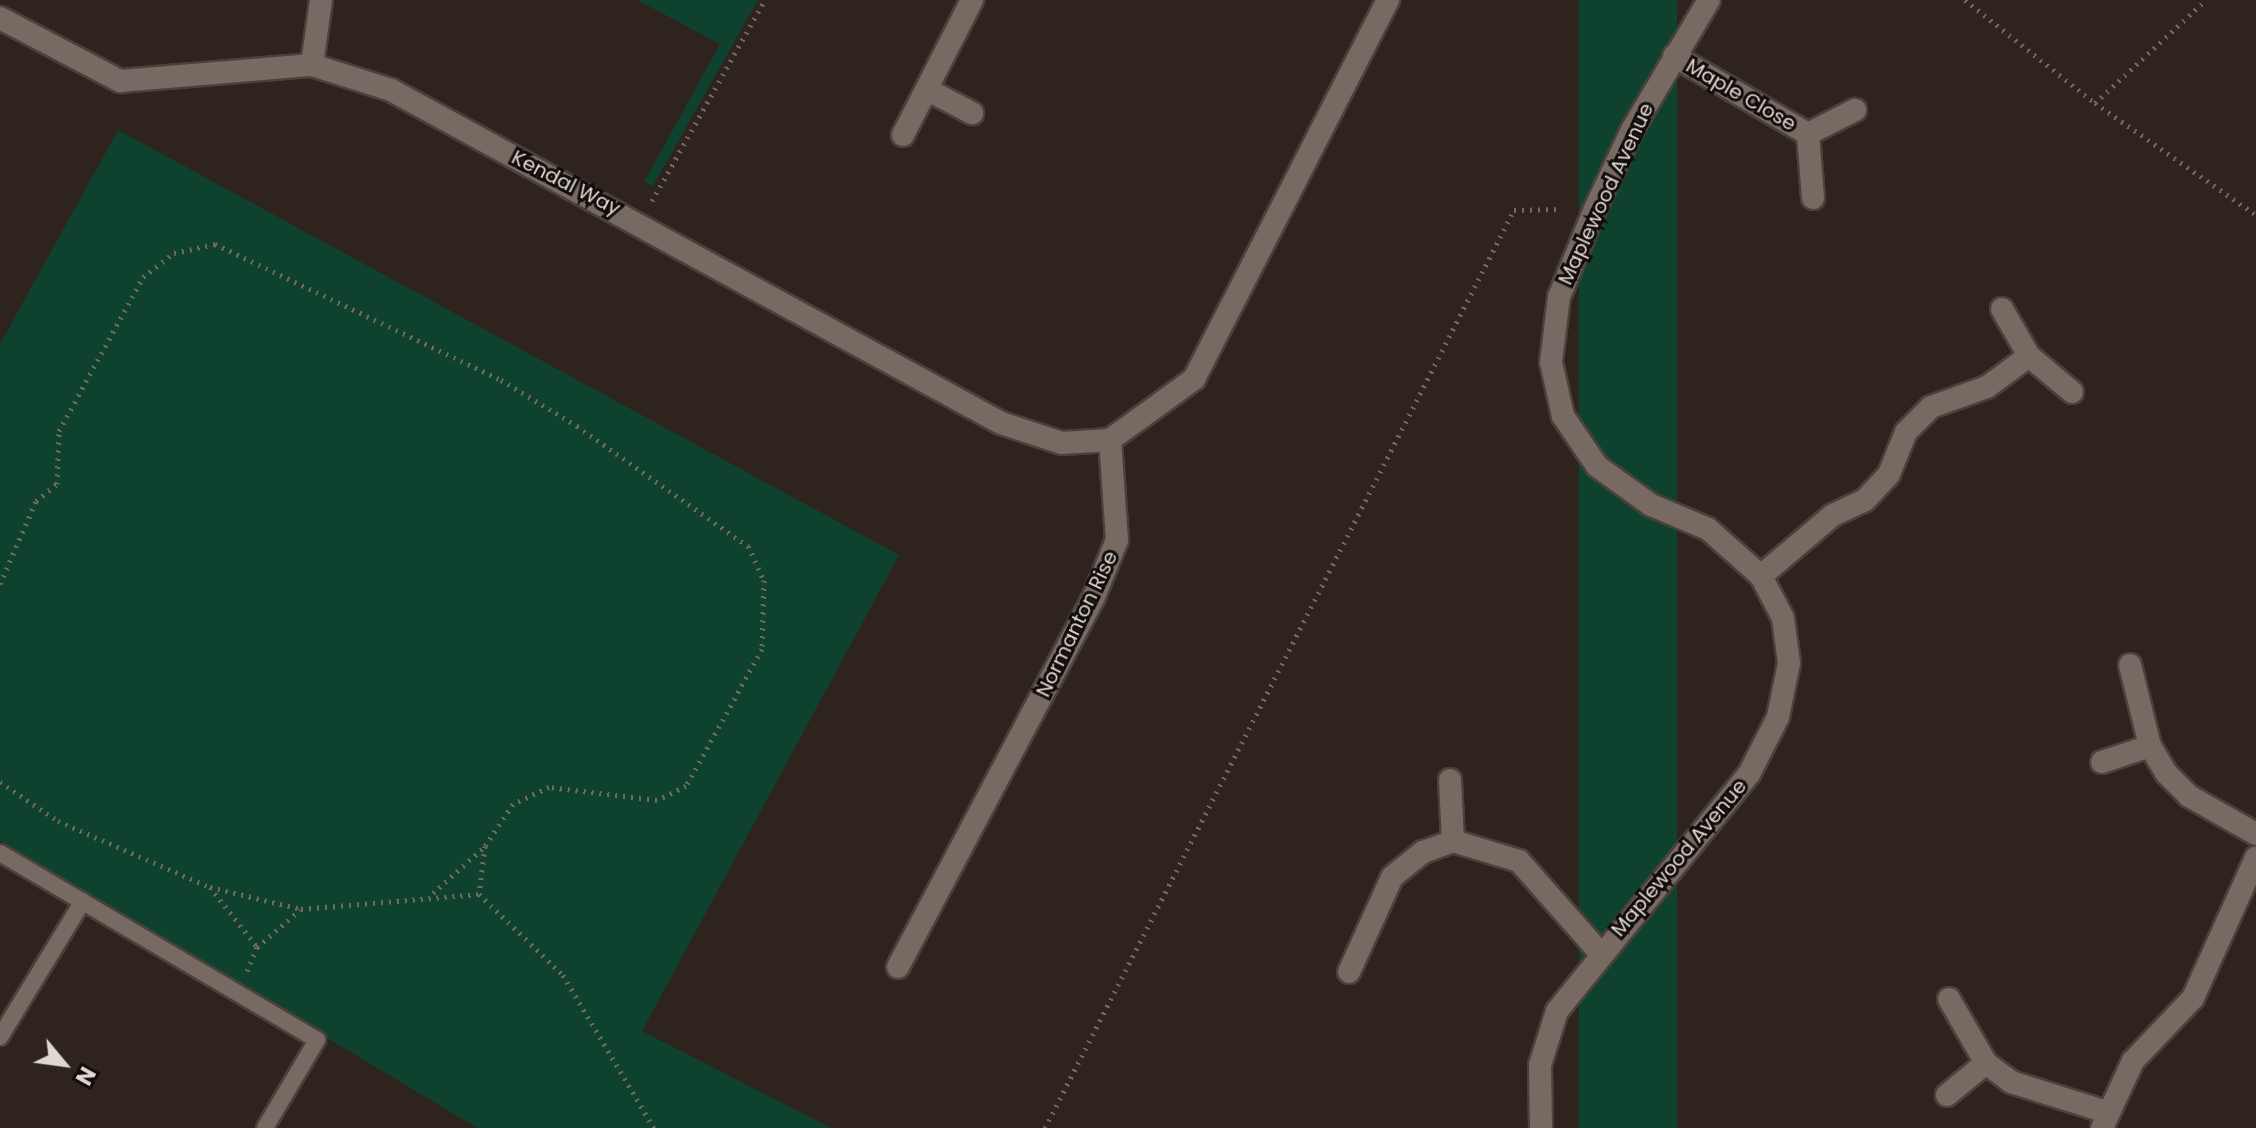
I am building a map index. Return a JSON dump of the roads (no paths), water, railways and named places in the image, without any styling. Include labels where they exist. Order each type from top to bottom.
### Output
[{"type":"street","points":[[312,65],[321,0]]},
{"type":"street","points":[[903,135],[972,0]]},
{"type":"street","points":[[1110,440],[1194,379],[1388,0]]},
{"type":"street","name":"Maplewood Avenue","points":[[1541,1128],[1540,1065],[1557,1011],[1600,953],[1749,774],[1778,717],[1787,648],[1783,618],[1761,576],[1708,529],[1623,489],[1563,416],[1551,362],[1559,297],[1595,209],[1674,56],[1709,0]]},
{"type":"street","name":"Kendal Way","points":[[0,18],[120,81],[312,65],[391,90],[640,221],[1001,423],[1062,443],[1110,440]]},
{"type":"street","name":"Maple Close","points":[[1674,56],[1808,134]]},
{"type":"street","points":[[928,90],[972,113]]},
{"type":"street","name":"Maple Close","points":[[1808,134],[1855,110]]},
{"type":"street","name":"Maple Close","points":[[1808,134],[1813,198]]},
{"type":"street","points":[[2002,309],[2029,356],[2072,392]]},
{"type":"street","points":[[1761,576],[1833,515],[1865,500],[1889,474],[1906,432],[1931,407],[1987,387],[2029,356]]},
{"type":"street","name":"Normanton Rise","points":[[898,967],[1093,599],[1117,540],[1110,440]]},
{"type":"street","points":[[2130,665],[2150,746],[2189,796],[2256,834]]},
{"type":"street","points":[[2102,762],[2150,746]]},
{"type":"street","points":[[1450,780],[1453,841]]},
{"type":"street","points":[[1349,972],[1392,877],[1423,852],[1453,841],[1519,861],[1600,953]]},
{"type":"street","points":[[1949,999],[1986,1063],[2011,1082],[2104,1120],[2133,1061],[2193,998],[2256,858]]},
{"type":"street","points":[[1947,1095],[1986,1063]]},
{"type":"lane","points":[[0,853],[317,1040],[265,1128]]},
{"type":"lane","points":[[0,1037],[83,901]]}]
